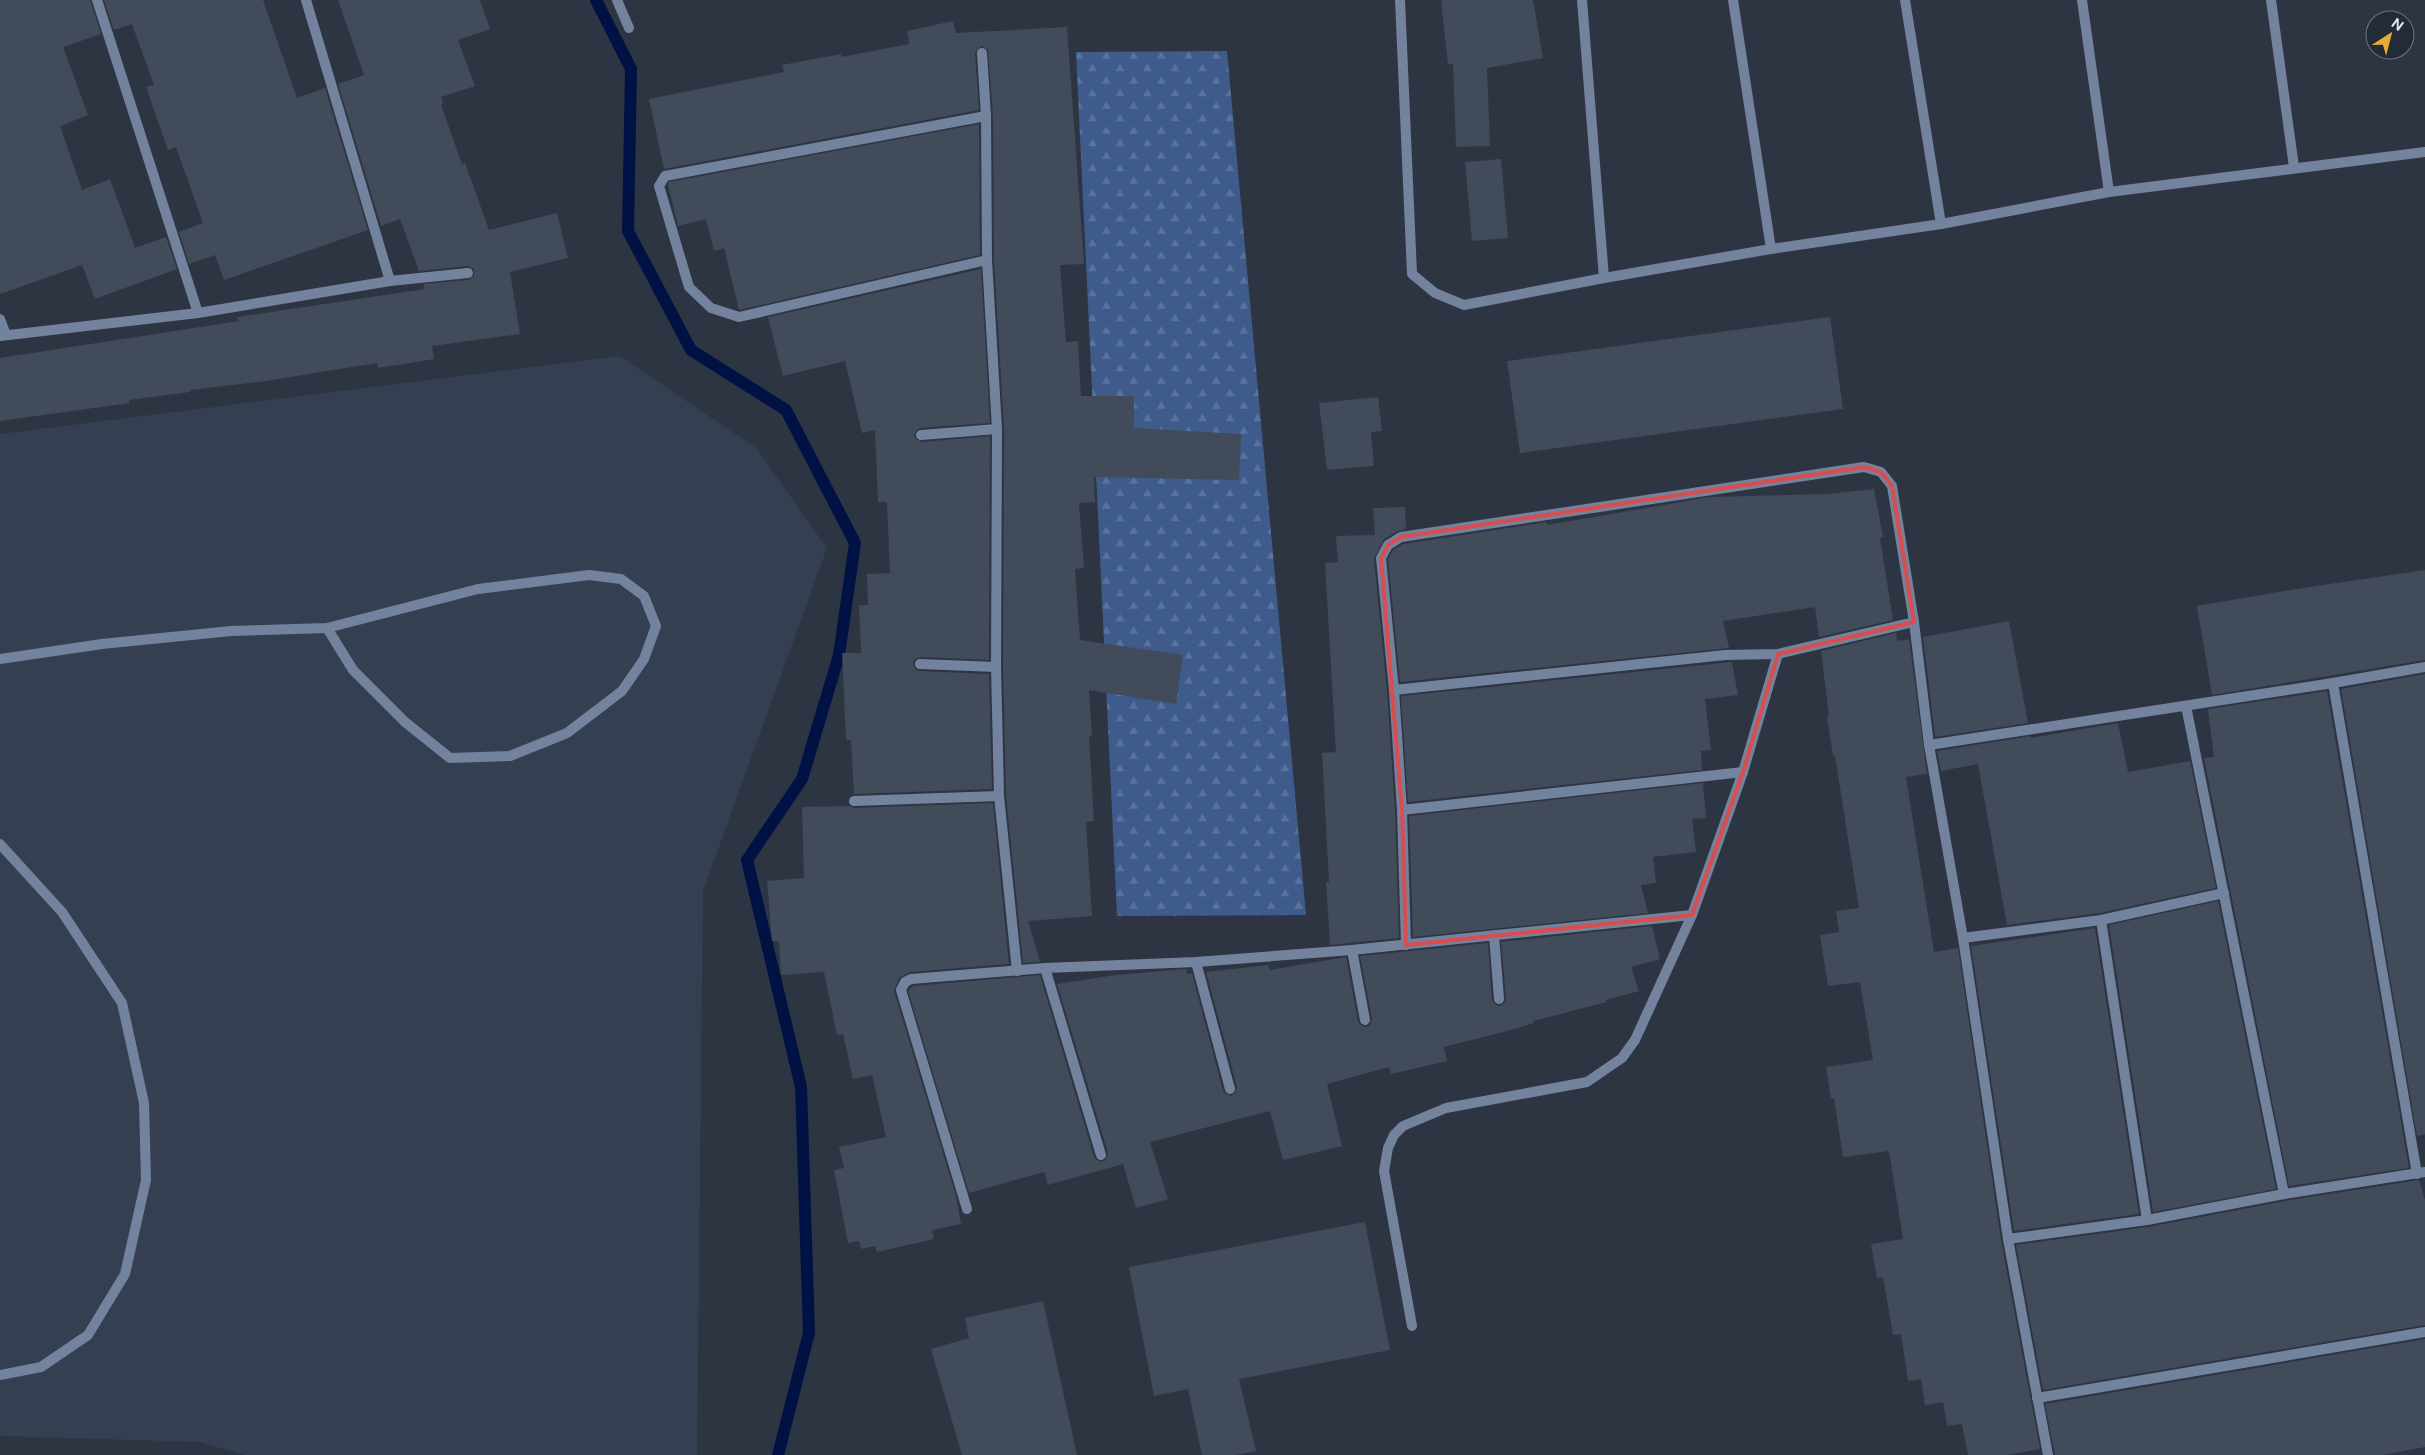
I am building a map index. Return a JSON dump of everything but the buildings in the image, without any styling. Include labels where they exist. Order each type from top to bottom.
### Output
[{"type":"street","points":[[98,0],[198,313]]},
{"type":"street","points":[[306,0],[390,281]]},
{"type":"street","points":[[617,0],[629,28]]},
{"type":"street","points":[[1400,0],[1412,274],[1435,293],[1464,305],[1771,249],[1941,224],[2109,192],[2294,167],[2425,152]]},
{"type":"street","points":[[1582,0],[1604,278]]},
{"type":"street","points":[[1733,0],[1771,249]]},
{"type":"street","points":[[1905,0],[1941,224]]},
{"type":"street","points":[[2082,0],[2109,192]]},
{"type":"street","points":[[2271,0],[2294,167]]},
{"type":"street","points":[[982,53],[986,116],[987,260],[997,429],[996,667],[1000,796],[1017,971]]},
{"type":"street","points":[[986,116],[666,176],[659,186],[689,287],[711,308],[740,317],[987,260]]},
{"type":"street","points":[[0,319],[3,336],[198,313],[390,281],[468,273]]},
{"type":"street","points":[[921,435],[997,429]]},
{"type":"street","points":[[1406,945],[1402,810],[1394,690],[1381,558],[1388,545],[1401,537],[1864,467],[1881,472],[1892,486],[1914,622],[1929,745],[1963,938],[2008,1239],[2048,1455]]},
{"type":"street","points":[[0,659],[102,644],[231,631],[327,628],[478,589],[589,575],[621,580],[644,596],[656,626],[644,659],[622,691],[567,733],[510,756],[450,758],[405,722],[353,670],[327,628]]},
{"type":"street","points":[[1394,690],[1725,655],[1778,654],[1914,622]]},
{"type":"street","points":[[1412,1326],[1384,1171],[1388,1148],[1394,1135],[1404,1126],[1446,1108],[1587,1082],[1622,1058],[1635,1040],[1692,915],[1743,772],[1778,654]]},
{"type":"street","points":[[920,664],[996,667]]},
{"type":"street","points":[[1929,745],[2333,683],[2425,667]]},
{"type":"street","points":[[2008,1239],[2147,1220],[2284,1194],[2421,1173],[2333,683]]},
{"type":"street","points":[[2186,706],[2284,1194]]},
{"type":"street","points":[[1402,810],[1743,772]]},
{"type":"street","points":[[854,801],[1000,796]]},
{"type":"street","points":[[0,844],[62,912],[122,1003],[144,1104],[146,1180],[125,1274],[88,1335],[41,1367],[0,1375]]},
{"type":"street","points":[[1963,938],[2101,920],[2224,893]]},
{"type":"street","points":[[967,1209],[901,990],[905,982],[911,979],[1046,968],[1196,962],[1352,950],[1692,915]]},
{"type":"street","points":[[2101,920],[2147,1220]]},
{"type":"street","points":[[1494,935],[1499,999]]},
{"type":"street","points":[[1352,950],[1365,1020]]},
{"type":"street","points":[[1196,962],[1230,1089]]},
{"type":"street","points":[[1046,968],[1101,1155]]},
{"type":"street","points":[[2037,1398],[2425,1332]]},
{"type":"highlighted area","points":[[1864,467],[1881,472],[1892,486],[1914,622],[1778,654],[1743,772],[1692,915],[1406,945],[1402,810],[1381,558],[1388,545],[1401,537]]},
{"type":"shaded area","points":[[620,356],[756,448],[827,548],[703,891],[697,1455],[245,1455],[199,1442],[0,1436],[0,434]]},
{"type":"green space","points":[[1227,51],[1306,915],[1117,916],[1076,52]]},
{"type":"waterway","points":[[596,0],[631,69],[628,231],[691,350],[786,410],[855,543],[839,655],[802,779],[747,860],[801,1087],[809,1333],[778,1455]]}]
